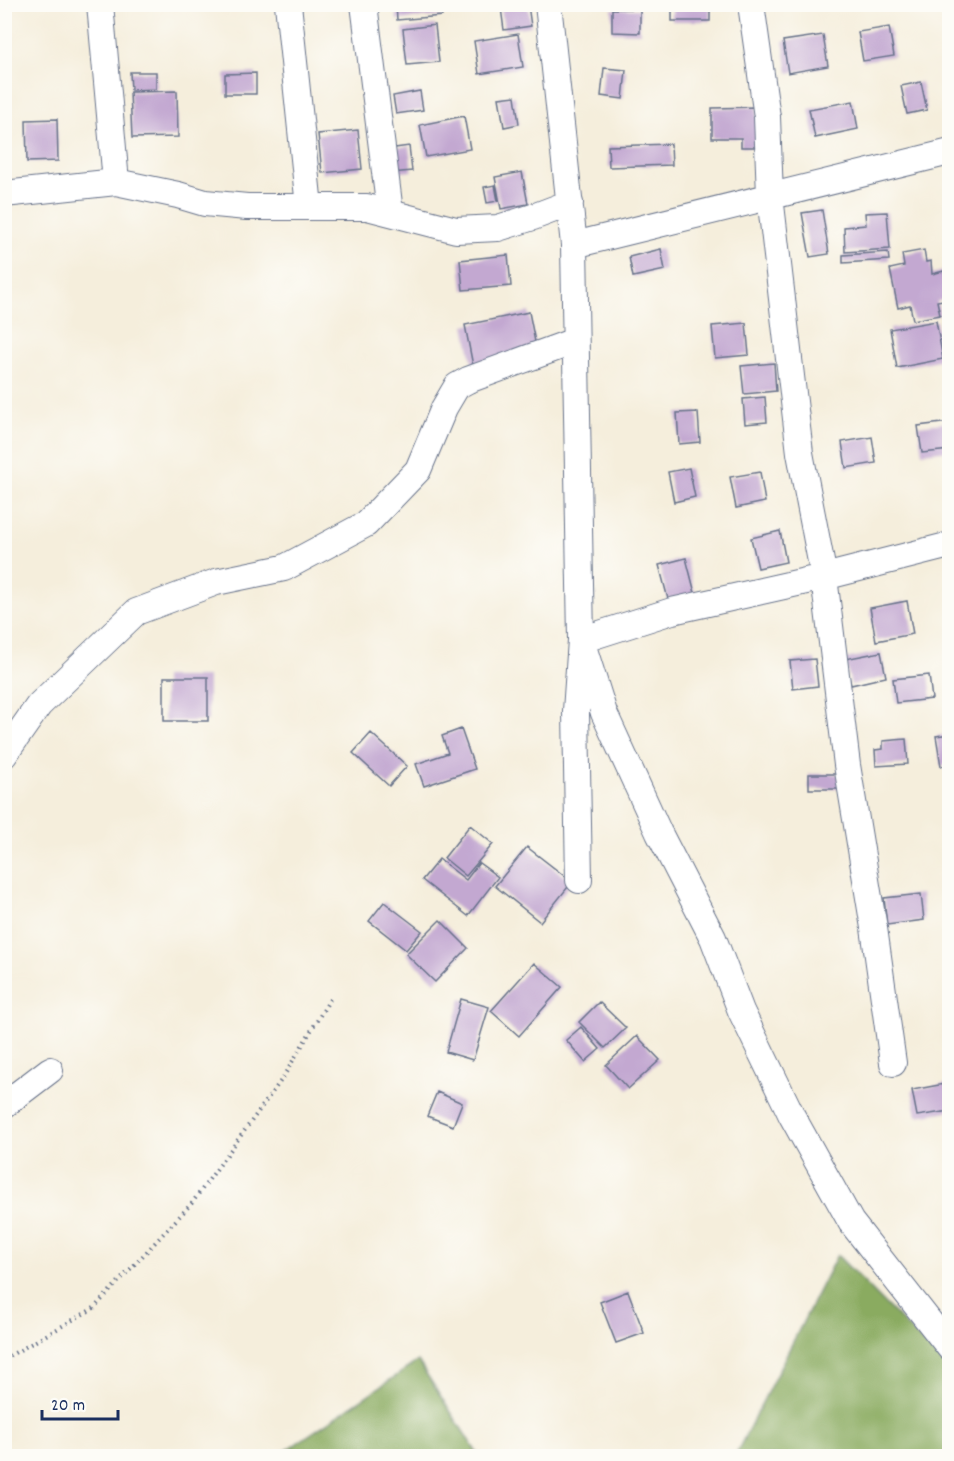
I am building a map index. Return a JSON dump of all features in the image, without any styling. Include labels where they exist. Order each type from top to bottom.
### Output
[{"type":"street","points":[[100,4],[116,183]]},
{"type":"street","points":[[288,4],[309,207]]},
{"type":"street","points":[[364,4],[390,212]]},
{"type":"street","points":[[548,4],[574,245],[580,640],[576,711],[579,880]]},
{"type":"street","points":[[751,4],[767,117],[770,196],[800,453],[824,578],[847,765],[874,928],[893,1063]]},
{"type":"street","points":[[574,245],[950,152]]},
{"type":"street","points":[[4,194],[116,183],[205,203],[247,207],[367,207],[456,230],[498,228],[570,203]]},
{"type":"street","points":[[4,755],[39,705],[136,612],[216,582],[284,568],[366,525],[418,470],[444,408],[457,386],[575,340]]},
{"type":"street","points":[[580,640],[672,611],[824,578],[950,545]]},
{"type":"street","points":[[580,640],[604,713],[659,833],[713,938],[741,1011],[792,1116],[851,1222],[950,1348]]},
{"type":"street","points":[[4,1105],[50,1070]]},
{"type":"path","points":[[4,1359],[94,1308],[192,1203],[282,1079],[330,999]]},
{"type":"green space","points":[[837,1255],[949,1369],[949,1456],[735,1456]]},
{"type":"green space","points":[[418,1361],[479,1456],[278,1456]]},
{"type":"building","points":[[396,4],[441,4],[442,16],[397,20]]},
{"type":"building","points":[[672,4],[710,4],[710,21],[672,21]]},
{"type":"building","points":[[528,5],[531,26],[504,30],[501,8]]},
{"type":"building","points":[[612,9],[640,9],[640,33],[612,32]]},
{"type":"building","points":[[435,25],[439,62],[407,65],[403,29]]},
{"type":"building","points":[[889,27],[894,56],[863,61],[858,32]]},
{"type":"building","points":[[518,34],[523,67],[479,74],[474,41]]},
{"type":"building","points":[[823,35],[828,66],[788,73],[783,41]]},
{"type":"building","points":[[604,68],[626,70],[623,99],[601,96]]},
{"type":"building","points":[[130,72],[156,72],[156,89],[131,90]]},
{"type":"building","points":[[256,73],[256,94],[225,94],[225,74]]},
{"type":"building","points":[[921,82],[927,110],[907,114],[901,86]]},
{"type":"building","points":[[177,91],[178,137],[132,138],[130,92]]},
{"type":"building","points":[[420,91],[423,110],[396,114],[393,96]]},
{"type":"building","points":[[515,96],[519,124],[504,127],[499,98]]},
{"type":"building","points":[[853,101],[858,129],[815,138],[809,109]]},
{"type":"building","points":[[757,107],[757,147],[741,147],[741,138],[712,138],[712,108]]},
{"type":"building","points":[[464,116],[470,149],[426,157],[420,125]]},
{"type":"building","points":[[57,119],[58,161],[27,162],[26,120]]},
{"type":"building","points":[[358,130],[362,169],[322,173],[318,134]]},
{"type":"building","points":[[671,144],[672,165],[609,167],[608,146]]},
{"type":"building","points":[[409,146],[412,171],[391,173],[388,149]]},
{"type":"building","points":[[522,172],[528,204],[501,209],[495,177]]},
{"type":"building","points":[[495,185],[498,201],[487,203],[484,187]]},
{"type":"building","points":[[822,210],[829,254],[810,257],[802,213]]},
{"type":"building","points":[[887,212],[890,249],[845,252],[844,227],[866,225],[865,213]]},
{"type":"building","points":[[661,249],[665,270],[633,277],[629,257]]},
{"type":"building","points":[[924,250],[926,262],[931,261],[932,274],[944,271],[949,299],[937,301],[940,315],[913,320],[910,305],[898,308],[890,269],[904,266],[902,254]]},
{"type":"building","points":[[888,252],[889,260],[843,263],[843,255]]},
{"type":"building","points":[[508,255],[511,286],[463,290],[460,260]]},
{"type":"building","points":[[529,312],[537,352],[473,366],[465,325]]},
{"type":"building","points":[[936,321],[943,359],[897,368],[890,329]]},
{"type":"building","points":[[746,323],[749,355],[715,358],[712,326]]},
{"type":"building","points":[[945,355],[950,355],[950,376],[948,376]]},
{"type":"building","points":[[774,363],[776,391],[744,394],[741,366]]},
{"type":"building","points":[[765,397],[767,422],[745,424],[743,399]]},
{"type":"building","points":[[698,412],[700,442],[679,444],[677,413]]},
{"type":"building","points":[[950,422],[950,450],[922,453],[918,426]]},
{"type":"building","points":[[872,437],[876,463],[846,468],[842,442]]},
{"type":"building","points":[[689,468],[695,497],[674,502],[668,472]]},
{"type":"building","points":[[760,472],[765,502],[736,508],[730,477]]},
{"type":"building","points":[[780,531],[786,562],[758,568],[751,538]]},
{"type":"building","points":[[686,558],[695,593],[668,599],[659,565]]},
{"type":"building","points":[[907,601],[913,634],[876,641],[870,608]]},
{"type":"building","points":[[881,652],[886,677],[851,685],[845,659]]},
{"type":"building","points":[[815,659],[818,686],[793,689],[790,661]]},
{"type":"building","points":[[929,675],[932,699],[896,703],[893,679]]},
{"type":"building","points":[[164,677],[208,677],[208,721],[164,721]]},
{"type":"building","points":[[461,729],[475,769],[424,786],[416,764],[448,753],[442,736]]},
{"type":"building","points":[[371,733],[407,766],[389,786],[353,753]]},
{"type":"building","points":[[950,734],[950,765],[941,766],[936,736]]},
{"type":"building","points":[[906,739],[908,764],[876,766],[875,750],[883,749],[883,741]]},
{"type":"building","points":[[809,774],[839,774],[839,789],[809,789]]},
{"type":"building","points":[[470,825],[493,844],[466,876],[444,858]]},
{"type":"building","points":[[527,847],[572,882],[540,922],[495,886]]},
{"type":"building","points":[[439,859],[466,880],[479,863],[498,877],[468,916],[422,880]]},
{"type":"building","points":[[921,894],[924,920],[887,925],[884,898]]},
{"type":"building","points":[[384,902],[422,931],[406,950],[369,921]]},
{"type":"building","points":[[440,920],[468,948],[435,982],[406,954]]},
{"type":"building","points":[[534,963],[562,987],[519,1036],[491,1011]]},
{"type":"building","points":[[461,999],[489,1007],[473,1060],[446,1052]]},
{"type":"building","points":[[599,1002],[626,1028],[605,1048],[579,1022]]},
{"type":"building","points":[[581,1027],[600,1049],[585,1062],[566,1040]]},
{"type":"building","points":[[637,1036],[660,1060],[628,1089],[606,1065]]},
{"type":"building","points":[[950,1083],[950,1111],[917,1116],[912,1090]]},
{"type":"building","points":[[437,1092],[462,1103],[453,1126],[427,1116]]},
{"type":"building","points":[[628,1291],[644,1333],[616,1343],[600,1302]]}]
